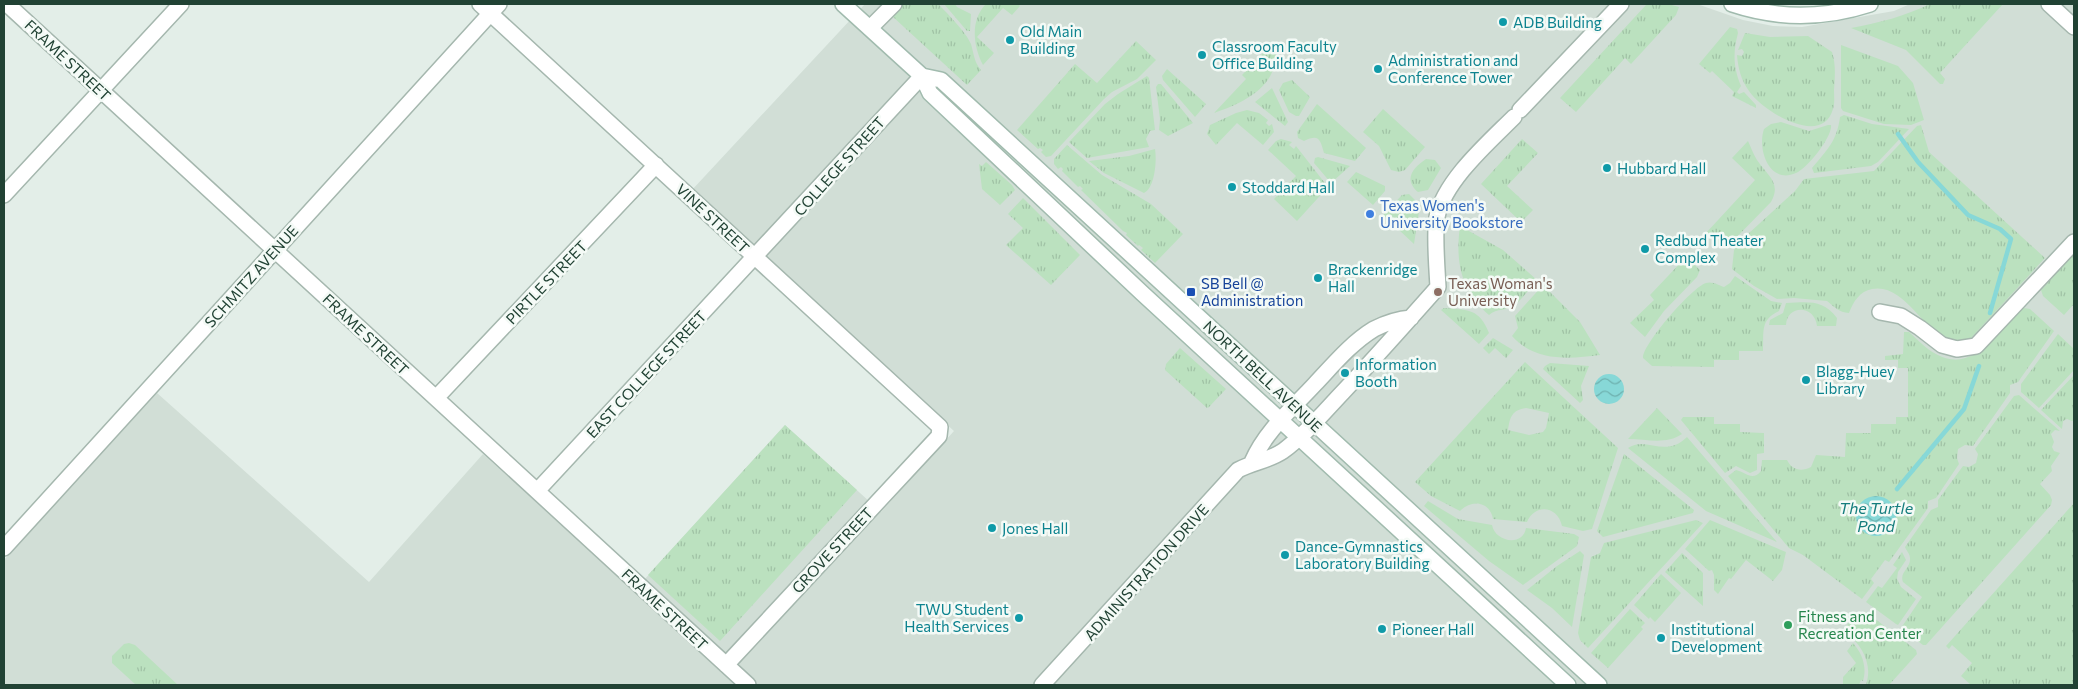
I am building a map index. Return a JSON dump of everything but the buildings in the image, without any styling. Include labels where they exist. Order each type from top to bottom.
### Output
[{"type":"street","name":"FRAME STREET","points":[[7,4],[748,685]]},
{"type":"street","points":[[4,195],[181,4]]},
{"type":"street","name":"NORTH BELL AVENUE","points":[[844,4],[922,76],[930,93],[1279,420],[1568,685]]},
{"type":"street","points":[[870,28],[894,4]]},
{"type":"street","name":"ADMINISTRATION DRIVE","points":[[1042,685],[1238,470],[1252,462],[1262,462],[1283,451],[1299,438],[1438,287],[1437,217],[1453,184],[1467,165],[1621,4]]},
{"type":"street","points":[[1732,4],[1792,17],[1822,15],[1855,9],[1870,4]]},
{"type":"street","points":[[2049,4],[2074,28]]},
{"type":"street","name":"VINE STREET","points":[[490,7],[656,166],[940,427],[939,436]]},
{"type":"street","name":"SCHMITZ AVENUE","points":[[4,548],[275,250],[490,7]]},
{"type":"street","name":"NORTH BELL AVENUE","points":[[922,76],[941,80],[1599,685]]},
{"type":"street","name":"COLLEGE STREET","points":[[755,257],[922,76]]},
{"type":"street","name":"PIRTLE STREET","points":[[436,398],[656,166]]},
{"type":"street","points":[[1880,312],[1901,316],[1920,328],[1942,346],[1957,350],[1976,346],[2074,242]]},
{"type":"street","name":"EAST COLLEGE STREET","points":[[537,491],[755,257]]},
{"type":"street","name":"ADMINISTRATION DRIVE","points":[[1252,462],[1258,449],[1279,420],[1348,350],[1374,330],[1397,319],[1411,318]]},
{"type":"street","name":"GROVE STREET","points":[[726,665],[939,436]]},
{"type":"shaded area","name":"Texas Woman's University","points":[[865,4],[1697,4],[1743,20],[1773,26],[1802,27],[1894,11],[1910,4],[2074,4],[2074,685],[4,685],[4,560],[157,393],[369,582],[483,454],[634,591],[785,425],[881,512],[954,431],[691,191]]},
{"type":"green space","points":[[903,4],[938,4],[961,28],[969,39],[981,70],[967,85],[892,16]]},
{"type":"green space","points":[[944,4],[955,4],[971,14],[970,31],[967,31]]},
{"type":"green space","points":[[986,4],[1018,4],[1020,6],[1012,15],[1003,8],[977,37],[994,53],[983,65],[975,42],[975,25],[981,10]]},
{"type":"green space","points":[[1668,4],[1679,7],[1676,15],[1631,64],[1625,58],[1576,112],[1560,98],[1646,5]]},
{"type":"green space","points":[[1930,4],[2003,4],[1940,73],[1945,79],[1943,84],[1940,84],[1906,50],[1851,28],[1892,19]]},
{"type":"green space","points":[[1730,27],[1737,29],[1738,33],[1735,60],[1736,72],[1741,86],[1737,92],[1739,94],[1744,92],[1756,105],[1756,108],[1732,96],[1734,92],[1712,71],[1710,73],[1699,64]]},
{"type":"green space","points":[[1745,33],[1770,37],[1808,36],[1832,52],[1835,71],[1834,102],[1833,109],[1827,120],[1817,125],[1805,126],[1778,116],[1756,99],[1744,83],[1738,65],[1737,55],[1742,56],[1744,52],[1742,49],[1738,50]]},
{"type":"green space","points":[[1136,41],[1156,60],[1137,79],[1112,92],[1104,99],[1051,156],[1046,157],[1041,152],[1043,150],[1038,149],[1017,130],[1075,64],[1097,83]]},
{"type":"green space","points":[[1841,45],[1898,66],[1913,83],[1924,120],[1911,125],[1884,124],[1843,111],[1841,108]]},
{"type":"green space","points":[[1274,48],[1275,61],[1271,75],[1265,83],[1242,101],[1214,113],[1246,79],[1242,75],[1267,49]]},
{"type":"green space","points":[[1167,69],[1206,104],[1195,117],[1163,80],[1162,76]]},
{"type":"green space","points":[[1147,76],[1149,78],[1155,130],[1150,131],[1146,139],[1149,147],[1087,158],[1069,142],[1105,104]]},
{"type":"green space","points":[[1292,80],[1310,97],[1299,116],[1289,112],[1279,90],[1283,83]]},
{"type":"green space","points":[[1158,84],[1161,84],[1193,123],[1168,136],[1159,130],[1160,119],[1156,87]]},
{"type":"green space","points":[[1272,88],[1288,122],[1285,126],[1255,102]]},
{"type":"green space","points":[[1317,104],[1366,148],[1355,161],[1324,153],[1320,141],[1316,138],[1304,141],[1298,138],[1297,132]]},
{"type":"green space","points":[[1383,109],[1425,147],[1405,170],[1399,172],[1391,170],[1379,146],[1363,132]]},
{"type":"green space","points":[[1247,110],[1259,113],[1268,120],[1266,123],[1269,126],[1272,124],[1274,132],[1263,145],[1237,123],[1216,145],[1207,134],[1210,125]]},
{"type":"green space","points":[[1844,115],[1872,124],[1909,129],[1878,162],[1871,166],[1814,173],[1812,168],[1834,139],[1840,117]]},
{"type":"green space","points":[[1781,122],[1809,131],[1831,125],[1828,137],[1812,159],[1801,170],[1787,175],[1779,174],[1772,170],[1767,163],[1762,146],[1764,129],[1771,124]]},
{"type":"green space","points":[[1921,125],[1929,152],[2045,258],[1971,338],[1953,340],[1939,334],[1903,300],[1894,293],[1883,289],[1872,289],[1864,292],[1855,301],[1849,313],[1840,311],[1827,301],[1794,298],[1777,299],[1754,286],[1732,269],[1734,250],[1748,234],[1795,191],[1804,179],[1874,171],[1917,126]]},
{"type":"green space","points":[[1281,139],[1292,142],[1289,145],[1294,149],[1296,146],[1328,187],[1297,221],[1274,199],[1296,176],[1268,150],[1276,141]]},
{"type":"green space","points":[[1522,139],[1538,153],[1507,186],[1533,210],[1521,222],[1481,184]]},
{"type":"green space","points":[[1748,141],[1757,160],[1774,184],[1774,195],[1771,202],[1728,246],[1723,248],[1706,233],[1755,180],[1732,158]]},
{"type":"green space","points":[[1067,145],[1102,175],[1151,204],[1183,234],[1155,263],[1141,250],[1143,248],[1126,235],[1127,233],[1081,190],[1083,189],[1080,186],[1078,187],[1062,171],[1061,167],[1058,169],[1054,164],[1054,159]]},
{"type":"green space","points":[[1155,149],[1156,160],[1153,180],[1151,186],[1144,193],[1104,173],[1089,161],[1129,156]]},
{"type":"green space","points":[[1318,157],[1350,166],[1331,183],[1314,163],[1315,158]]},
{"type":"green space","points":[[1426,159],[1435,160],[1441,168],[1428,190],[1418,192],[1411,183],[1411,178],[1417,166]]},
{"type":"green space","points":[[986,162],[1012,185],[1015,190],[1000,205],[982,189],[979,164],[982,166]]},
{"type":"green space","points":[[1356,172],[1385,186],[1385,191],[1373,205],[1347,182]]},
{"type":"green space","points":[[1409,194],[1420,205],[1414,244],[1383,215],[1402,195]]},
{"type":"green space","points":[[1023,198],[1080,255],[1051,285],[1006,245],[1023,228],[1008,214]]},
{"type":"green space","points":[[1460,226],[1503,250],[1537,280],[1515,305],[1495,311],[1489,315],[1472,296],[1466,286],[1460,264],[1458,252]]},
{"type":"green space","points":[[2074,254],[2074,304],[2064,315],[2043,296],[2041,290]]},
{"type":"green space","points":[[1686,257],[1700,270],[1697,277],[1664,311],[1645,337],[1630,323],[1654,300],[1650,295]]},
{"type":"green space","points":[[1735,276],[1771,301],[1782,303],[1779,311],[1769,318],[1764,327],[1763,351],[1739,351],[1739,360],[1714,360],[1714,367],[1652,366],[1643,358],[1650,341],[1690,295],[1706,283],[1713,283],[1724,287]]},
{"type":"green space","points":[[1543,285],[1580,322],[1600,355],[1565,358],[1553,357],[1531,350],[1512,336],[1518,328],[1515,316]]},
{"type":"green space","points":[[1808,302],[1821,305],[1832,312],[1837,318],[1836,326],[1817,326],[1811,314],[1801,310],[1791,313],[1786,325],[1769,325],[1770,320],[1783,313],[1786,303]]},
{"type":"green space","points":[[1444,308],[1472,312],[1481,319],[1489,333],[1479,344],[1441,310]]},
{"type":"green space","points":[[2024,308],[2030,309],[2054,331],[2018,382],[2010,385],[2010,393],[1973,446],[1965,445],[1958,449],[1957,458],[1959,464],[1936,498],[1928,501],[1928,508],[1889,562],[1885,560],[1871,579],[1874,583],[1862,599],[1803,555],[1789,548],[1728,476],[1736,470],[1755,476],[1761,471],[1762,460],[1787,460],[1791,466],[1800,470],[1811,467],[1816,455],[1845,457],[1846,433],[1871,433],[1871,424],[1896,424],[1896,417],[1908,417],[1908,368],[1898,368],[1898,360],[1885,360],[1885,356],[1903,354],[1904,332],[1909,332],[1925,347],[1936,354],[1950,359],[1962,359],[1985,347]]},
{"type":"green space","points":[[2058,334],[2074,349],[2074,370],[2039,408],[2021,392],[2021,384]]},
{"type":"green space","points":[[1493,338],[1513,350],[1506,358],[1495,348],[1489,354],[1483,348]]},
{"type":"green space","points":[[1180,348],[1226,389],[1207,408],[1165,370],[1166,364]]},
{"type":"green space","points":[[1525,362],[1618,448],[1592,529],[1583,531],[1562,526],[1556,514],[1546,509],[1535,512],[1527,522],[1493,519],[1488,508],[1480,504],[1469,505],[1460,511],[1431,496],[1415,482]],"holes":[[[1526,408],[1549,413],[1546,428],[1543,432],[1529,435],[1508,430],[1512,415],[1518,410]]]},
{"type":"green space","points":[[1550,363],[1589,366],[1581,386],[1583,400],[1580,403],[1543,369]]},
{"type":"green space","points":[[2074,375],[2074,420],[2067,419],[2063,421],[2062,429],[2041,410]]},
{"type":"green space","points":[[2019,395],[2060,431],[2055,430],[2051,434],[2054,442],[2052,447],[2054,451],[2060,453],[2051,466],[2052,471],[2040,484],[2050,495],[2051,505],[1926,645],[1923,645],[1901,628],[1922,597],[1903,582],[1903,575],[1910,561],[1905,547],[1931,510],[1938,507],[1938,500],[1963,466],[1969,467],[1976,463],[1978,454],[1975,449],[2014,396]]},
{"type":"green space","points":[[1657,408],[1682,434],[1656,441],[1628,439]]},
{"type":"green space","points":[[1683,417],[1714,417],[1714,424],[1740,424],[1740,432],[1764,433],[1764,453],[1757,454],[1757,470],[1750,473],[1736,466],[1725,473],[1681,420]]},
{"type":"green space","points":[[785,425],[857,490],[720,641],[648,575]]},
{"type":"green space","points":[[1687,437],[1777,542],[1706,511],[1628,448],[1642,444],[1663,447],[1671,446]]},
{"type":"green space","points":[[1624,454],[1694,510],[1693,513],[1603,537],[1597,531]]},
{"type":"green space","points":[[1428,501],[1458,519],[1492,525],[1498,535],[1509,540],[1520,538],[1526,528],[1574,534],[1579,537],[1577,546],[1523,585],[1489,561],[1424,506]]},
{"type":"green space","points":[[2074,503],[2074,685],[1971,685],[1961,676],[1972,663],[1952,645],[1949,649],[1946,646]]},
{"type":"green space","points":[[1696,520],[1703,523],[1588,648],[1580,640],[1578,633],[1591,557],[1600,553],[1604,543]]},
{"type":"green space","points":[[1710,520],[1786,552],[1782,570],[1773,581],[1746,560],[1731,579],[1729,578],[1718,594],[1714,590],[1712,570],[1709,571],[1685,549]]},
{"type":"green space","points":[[1580,551],[1584,555],[1572,627],[1552,608],[1527,590],[1557,566]]},
{"type":"green space","points":[[1902,552],[1906,560],[1898,572],[1897,579],[1901,587],[1916,599],[1898,625],[1866,602],[1878,586],[1882,588],[1897,568],[1893,565]]},
{"type":"green space","points":[[1682,553],[1703,573],[1703,606],[1665,572]]},
{"type":"green space","points":[[1661,574],[1681,593],[1655,622],[1634,605]]},
{"type":"green space","points":[[1630,609],[1645,623],[1641,627],[1643,629],[1608,668],[1591,653]]},
{"type":"green space","points":[[1866,612],[1916,650],[1917,654],[1889,685],[1866,685],[1868,670],[1865,656],[1847,633],[1846,626]]},
{"type":"green space","points":[[1853,643],[1863,661],[1865,671],[1863,681],[1861,680],[1859,685],[1843,685],[1843,677],[1856,663],[1847,651]]},
{"type":"green space","points":[[124,644],[135,645],[178,685],[136,685],[112,663],[112,656]]},
{"type":"water","points":[[1609,374],[1615,375],[1623,383],[1623,395],[1615,403],[1609,404],[1603,403],[1595,395],[1594,389],[1595,383],[1603,375]]},
{"type":"water","name":"The Turtle Pond","points":[[1876,496],[1890,502],[1896,516],[1890,530],[1876,536],[1862,530],[1856,516],[1862,502]]},
{"type":"waterway","points":[[1898,134],[1918,162],[1968,215],[2000,229],[2011,239],[1990,313]]},
{"type":"waterway","points":[[1897,489],[1964,409],[1979,366]]},
{"type":"place","name":"ADB Building","points":[[1503,22]]},
{"type":"place","name":"Old Main Building","points":[[1010,40]]},
{"type":"place","name":"Classroom Faculty Office Building","points":[[1202,55]]},
{"type":"place","name":"Administration and Conference Tower","points":[[1378,69]]},
{"type":"place","name":"Hubbard Hall","points":[[1607,168]]},
{"type":"place","name":"Stoddard Hall","points":[[1232,187]]},
{"type":"place","name":"Texas Women's University Bookstore","points":[[1370,214]]},
{"type":"place","name":"Redbud Theater Complex","points":[[1645,249]]},
{"type":"place","name":"Brackenridge Hall","points":[[1318,278]]},
{"type":"place","name":"SB Bell @ Administration","points":[[1191,292]]},
{"type":"place","name":"Texas Woman's University","points":[[1438,292]]},
{"type":"place","name":"Information Booth","points":[[1345,373]]},
{"type":"place","name":"Blagg-Huey Library","points":[[1806,380]]},
{"type":"place","name":"Jones Hall","points":[[992,528]]},
{"type":"place","name":"Dance-Gymnastics Laboratory Building","points":[[1285,555]]},
{"type":"place","name":"TWU Student Health Services","points":[[1019,618]]},
{"type":"place","name":"Fitness and Recreation Center","points":[[1788,625]]},
{"type":"place","name":"Pioneer Hall","points":[[1382,629]]},
{"type":"place","name":"Institutional Development","points":[[1661,638]]}]
